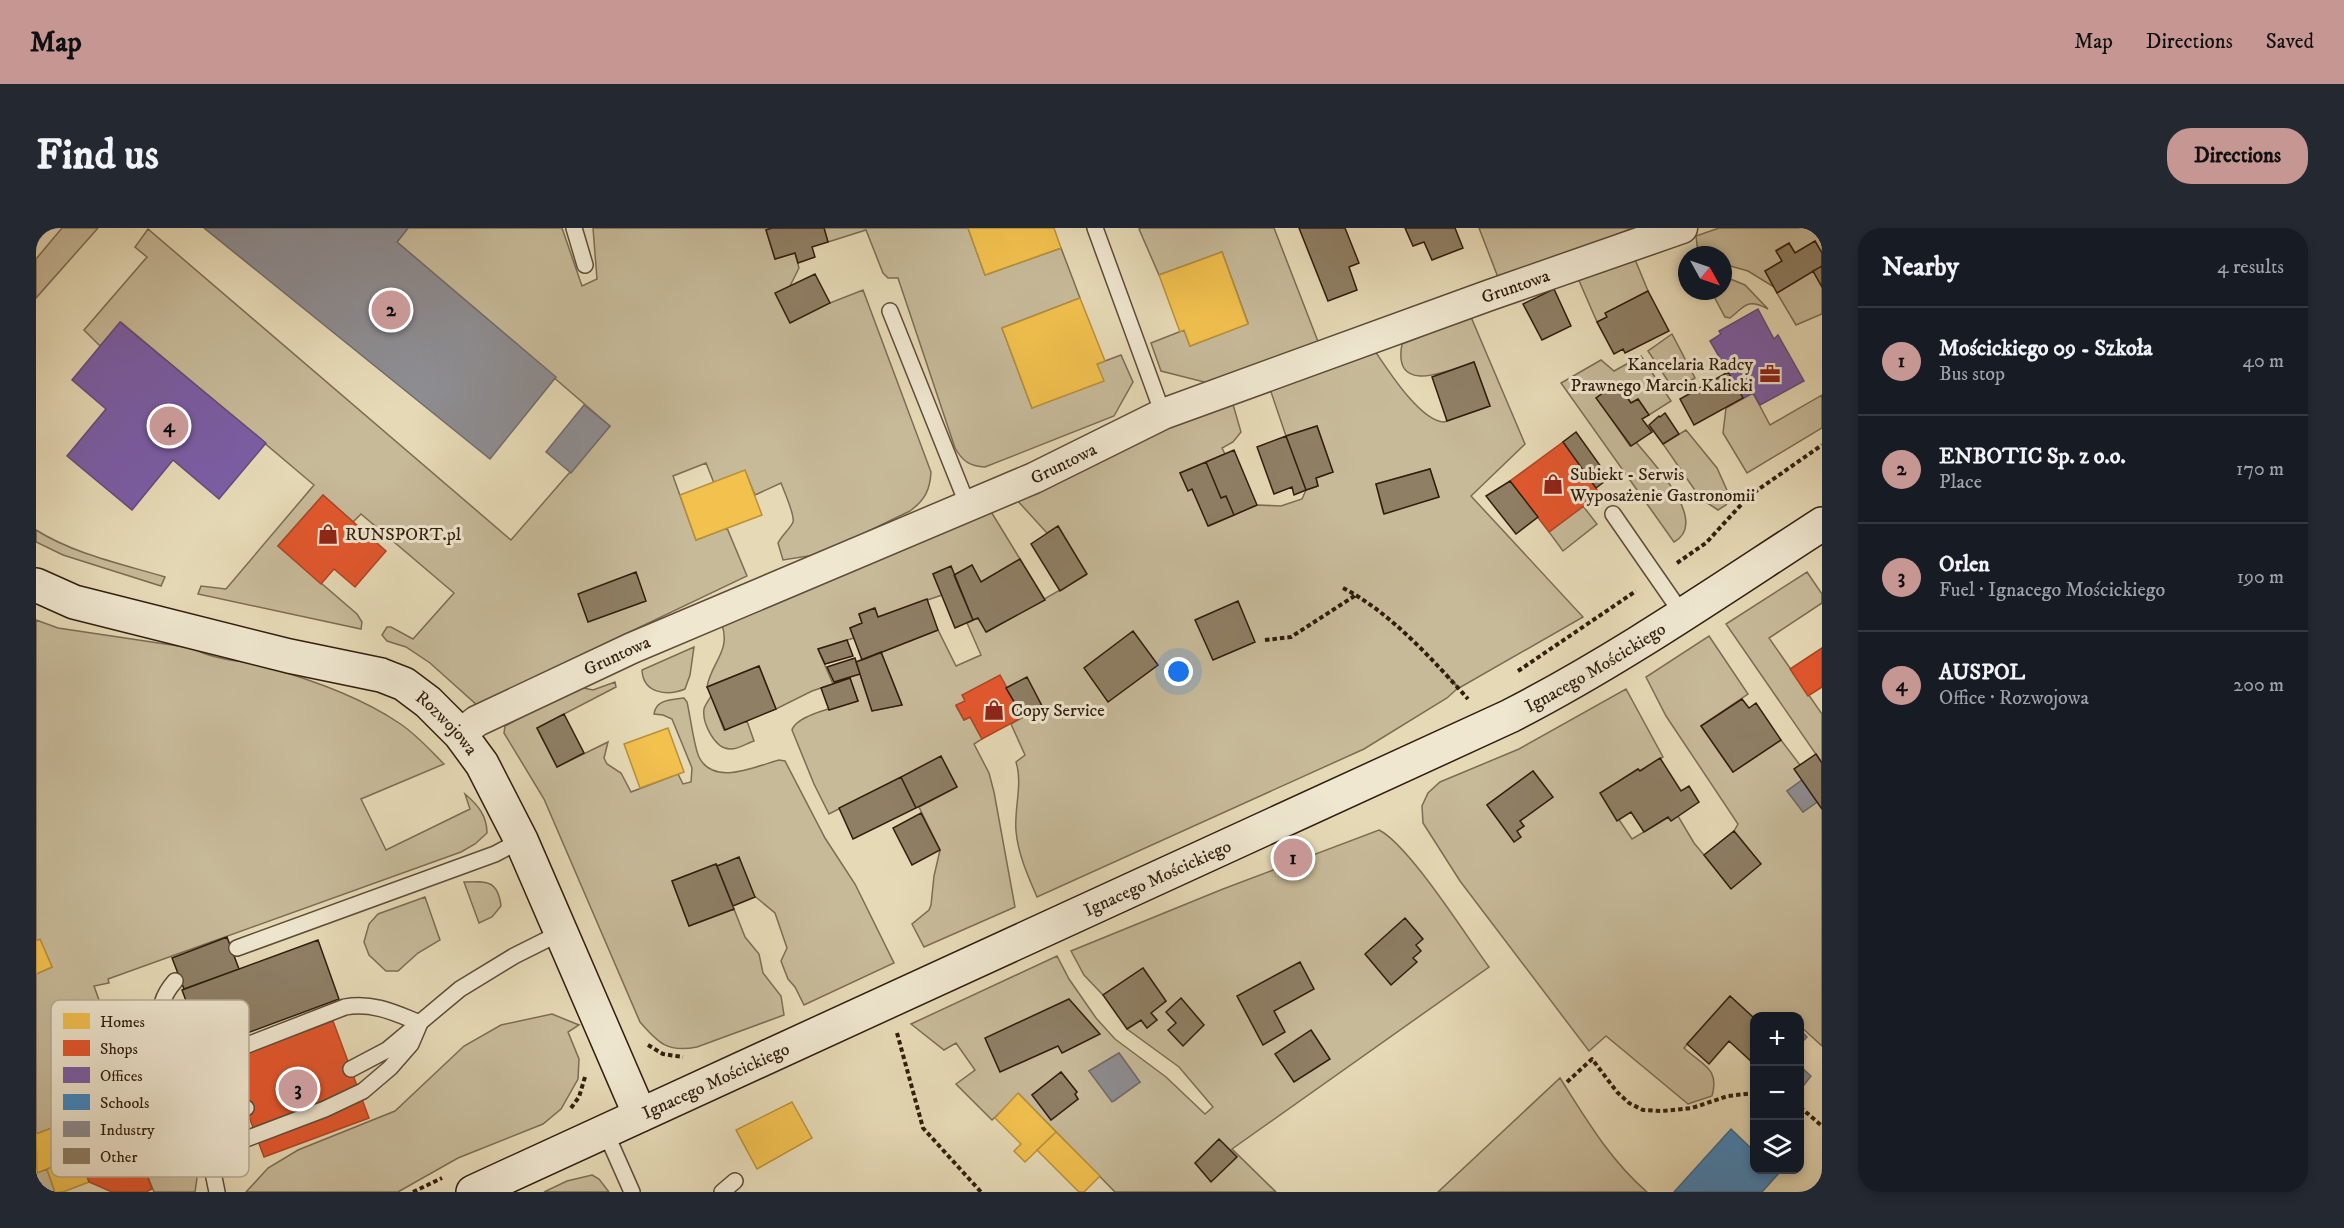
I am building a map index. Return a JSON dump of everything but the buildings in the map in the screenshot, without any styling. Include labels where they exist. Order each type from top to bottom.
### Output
[{"type":"street","name":"Gruntowa","points":[[460,734],[477,721],[632,648],[1034,478],[1163,414],[1682,228]]},
{"type":"street","name":"Ignacego Mościckiego","points":[[473,1192],[1510,716],[1562,689],[1683,615],[1822,524]]},
{"type":"street","name":"Rozwojowa","points":[[36,585],[74,602],[289,656],[381,675],[404,684],[428,702],[460,734],[482,764],[521,840],[640,1115]]},
{"type":"lane","points":[[574,228],[585,265]]},
{"type":"lane","points":[[1095,228],[1163,414]]},
{"type":"lane","points":[[890,310],[968,506]]},
{"type":"lane","points":[[1613,514],[1683,615]]},
{"type":"lane","points":[[237,948],[495,854],[521,840]]},
{"type":"lane","points":[[351,1069],[387,1050],[460,989],[514,956],[562,932]]},
{"type":"lane","points":[[162,1000],[175,981]]},
{"type":"lane","points":[[249,1044],[345,1007],[360,1005],[382,1008],[420,1023]]},
{"type":"lane","points":[[249,1138],[325,1109],[363,1091],[390,1068],[411,1044],[420,1023]]},
{"type":"lane","points":[[605,1131],[632,1192]]},
{"type":"lane","points":[[214,1177],[217,1192]]},
{"type":"lane","points":[[722,1192],[735,1181]]},
{"type":"path","points":[[1343,588],[1356,595],[1395,625],[1470,702]]},
{"type":"path","points":[[1265,640],[1291,637],[1356,595]]},
{"type":"path","points":[[897,1026],[897,1035],[923,1128],[981,1192]]},
{"type":"path","points":[[608,1041],[632,1029],[648,1045],[663,1054],[679,1058],[689,1056]]},
{"type":"path","points":[[1567,1082],[1592,1059],[1617,1092],[1629,1103],[1643,1110],[1692,1108],[1728,1096],[1750,1094]]},
{"type":"path","points":[[1804,1110],[1822,1126]]},
{"type":"shaded area","points":[[62,228],[98,228],[36,298],[36,259]]},
{"type":"shaded area","points":[[408,228],[562,228],[582,286],[597,279],[593,228],[772,228],[766,230],[775,259],[795,253],[799,268],[790,286],[830,303],[863,290],[931,472],[926,494],[910,511],[821,554],[783,560],[778,543],[792,525],[793,519],[781,483],[755,495],[745,471],[714,483],[706,463],[673,476],[696,540],[727,528],[747,576],[477,705],[430,663],[406,647],[387,641],[382,635],[387,627],[391,627],[413,639],[454,593],[361,514],[353,522],[323,495],[278,546],[357,614],[362,622],[361,629],[198,594],[201,586],[226,589],[314,485],[121,322],[100,346],[84,330],[147,257],[135,247],[148,229],[511,540],[610,426],[397,242]]},
{"type":"shaded area","points":[[824,228],[968,228],[985,275],[1061,248],[1080,298],[1002,328],[1032,408],[1097,364],[1121,355],[1133,382],[1114,416],[985,467],[967,462],[955,448],[898,278],[888,278],[883,273],[866,230],[828,242]]},
{"type":"shaded area","points":[[1274,228],[1319,344],[1212,384],[1161,371],[1151,343],[1184,330],[1190,346],[1248,323],[1222,252],[1159,275],[1139,229]]},
{"type":"shaded area","points":[[1479,228],[1633,228],[1499,280]]},
{"type":"shaded area","points":[[1719,228],[1822,228],[1822,253],[1815,241],[1795,253],[1789,243],[1776,250],[1782,261],[1765,271],[1774,287],[1748,271],[1732,267],[1732,246],[1697,246],[1696,236]]},
{"type":"shaded area","points":[[1634,257],[1648,291],[1606,313],[1607,317],[1597,322],[1577,276]]},
{"type":"shaded area","points":[[1813,271],[1822,287],[1822,314],[1796,325],[1777,293]]},
{"type":"shaded area","points":[[1732,280],[1745,285],[1768,309],[1751,304],[1743,307],[1730,318],[1725,317],[1716,300],[1732,300]]},
{"type":"shaded area","points":[[1471,317],[1525,444],[1471,496],[1583,617],[1459,688],[1449,677],[1458,688],[1447,698],[1364,749],[1037,897],[1017,840],[1019,779],[1016,762],[1025,755],[1011,724],[1042,706],[1027,678],[1006,688],[965,701],[956,706],[964,720],[970,717],[982,739],[974,744],[989,773],[994,792],[1015,907],[924,947],[912,924],[929,910],[931,905],[940,850],[919,807],[957,787],[941,757],[829,814],[792,730],[796,724],[811,715],[858,701],[850,678],[860,674],[872,711],[902,705],[881,652],[938,630],[956,666],[981,655],[967,623],[978,618],[987,632],[1086,575],[1058,526],[1047,533],[1015,498],[1185,415],[1232,401],[1241,432],[1233,442],[1222,448],[1225,454],[1180,473],[1188,490],[1192,489],[1209,526],[1257,505],[1281,506],[1302,499],[1306,490],[1318,486],[1316,478],[1333,472],[1317,426],[1286,436],[1270,389],[1375,351],[1405,393],[1425,413],[1435,419],[1444,422],[1490,406],[1474,362],[1438,374],[1414,375],[1406,370],[1401,360],[1402,344]],"holes":[[[1430,469],[1439,497],[1383,512],[1376,484]]]},
{"type":"shaded area","points":[[1672,334],[1695,378],[1674,390],[1648,351]]},
{"type":"shaded area","points":[[1641,356],[1671,401],[1649,415],[1638,399],[1631,403],[1617,383],[1597,398],[1630,446],[1636,442],[1675,492],[1686,521],[1684,533],[1674,542],[1561,383],[1601,360],[1614,371]]},
{"type":"shaded area","points":[[1753,393],[1770,425],[1822,395],[1822,428],[1747,473],[1723,433],[1726,408]]},
{"type":"shaded area","points":[[1686,430],[1717,468],[1730,497],[1726,505],[1718,510],[1701,499],[1663,444]]},
{"type":"shaded area","points":[[1583,506],[1597,524],[1563,551],[1549,532]]},
{"type":"shaded area","points":[[990,510],[1020,559],[981,582],[972,565],[954,575],[950,567],[933,574],[942,595],[878,617],[874,608],[859,614],[862,623],[850,628],[854,638],[818,649],[833,684],[812,691],[776,709],[759,666],[707,687],[724,642],[722,625]]},
{"type":"shaded area","points":[[36,530],[82,552],[165,577],[161,586],[63,555],[36,542]]},
{"type":"shaded area","points":[[1807,572],[1822,594],[1822,603],[1769,638],[1822,714],[1822,763],[1726,624]]},
{"type":"shaded area","points":[[36,620],[58,628],[192,648],[218,657],[263,666],[334,689],[384,713],[417,737],[444,764],[361,799],[386,850],[470,809],[465,794],[481,811],[487,827],[487,833],[475,844],[461,852],[108,979],[109,983],[94,986],[99,1000],[51,1000],[51,1128],[36,1134],[36,974],[52,967],[40,940],[36,941]]},
{"type":"shaded area","points":[[1709,636],[1748,694],[1701,726],[1733,772],[1781,740],[1800,765],[1802,780],[1787,791],[1803,812],[1817,802],[1822,809],[1822,1046],[1804,1030],[1804,1012],[1750,1012],[1750,1014],[1730,996],[1684,1048],[1708,1068],[1714,1079],[1712,1096],[1688,1104],[1606,1036],[1589,1051],[1460,881],[1423,823],[1422,806],[1428,793],[1440,782],[1519,749],[1626,689],[1663,757],[1640,771],[1638,769],[1601,793],[1632,839],[1669,817],[1678,816],[1704,855],[1734,831],[1738,824],[1666,716],[1646,677]],"holes":[[[1533,771],[1552,797],[1520,821],[1524,826],[1517,831],[1514,841],[1487,805]]]},
{"type":"shaded area","points":[[694,647],[690,675],[685,689],[664,692],[647,684],[642,670]]},
{"type":"shaded area","points":[[615,682],[616,687],[537,728],[557,767],[608,742],[604,758],[607,764],[621,773],[631,792],[678,774],[683,784],[691,782],[692,768],[672,719],[654,714],[655,709],[661,703],[684,698],[687,702],[697,752],[706,766],[725,773],[748,770],[779,760],[785,761],[825,838],[855,884],[894,963],[804,1005],[788,979],[781,961],[787,948],[775,913],[716,864],[672,881],[689,926],[734,909],[745,937],[759,954],[763,973],[781,996],[784,1015],[687,1049],[664,1045],[652,1036],[640,1022],[544,799],[504,733],[505,726],[579,687],[593,690]]},
{"type":"shaded area","points":[[711,696],[724,730],[747,721],[754,741],[731,749],[725,748],[715,740],[707,728],[704,715],[705,707]]},
{"type":"shaded area","points":[[1379,830],[1406,853],[1489,967],[1232,1149],[1276,1192],[1115,1192],[1019,1094],[992,1120],[956,1084],[975,1070],[956,1043],[944,1050],[911,1024],[1057,956],[1069,979],[1096,1018],[1115,1039],[1166,1077],[1205,1114],[1213,1107],[1179,1067],[1127,1029],[1141,1020],[1147,1028],[1157,1020],[1151,1013],[1166,1001],[1143,968],[1103,995],[1084,975],[1071,951],[1223,889]],"holes":[[[1119,1053],[1140,1082],[1114,1101],[1089,1071]],[[1061,1072],[1077,1092],[1075,1094],[1078,1099],[1051,1120],[1032,1095]]]},
{"type":"shaded area","points":[[464,882],[485,882],[494,887],[501,906],[492,917],[479,923]]},
{"type":"shaded area","points":[[425,897],[440,940],[418,953],[398,971],[386,971],[369,955],[364,942],[369,924],[378,914]]},
{"type":"shaded area","points":[[552,1014],[579,1025],[568,1032],[579,1059],[578,1079],[561,1109],[543,1124],[458,1158],[398,1192],[246,1192],[268,1168],[298,1150],[395,1111],[464,1046],[501,1025]]},
{"type":"shaded area","points":[[1560,1078],[1610,1153],[1647,1192],[1438,1192]]},
{"type":"shaded area","points":[[47,1169],[55,1192],[37,1192],[36,1173]]},
{"type":"shaded area","points":[[592,1175],[599,1179],[609,1192],[544,1192],[567,1181]]},
{"type":"shaded area","points":[[148,1177],[197,1177],[195,1192],[154,1192]]},
{"type":"place","name":"ENBOTIC Sp. z o.o.","points":[[391,310]]},
{"type":"place","name":"Kancelaria Radcy Prawnego Marcin Kalicki","points":[[1770,374]]},
{"type":"place","name":"AUSPOL","points":[[169,426]]},
{"type":"place","name":"Subiekt - Serwis Wyposażenie Gastronomii","points":[[1553,484]]},
{"type":"place","name":"RUNSPORT.pl","points":[[328,534]]},
{"type":"place","name":"Copy Service","points":[[994,710]]},
{"type":"place","name":"Mościckiego 09 - Szkoła","points":[[1293,858]]},
{"type":"place","name":"Orlen","points":[[298,1089]]}]
